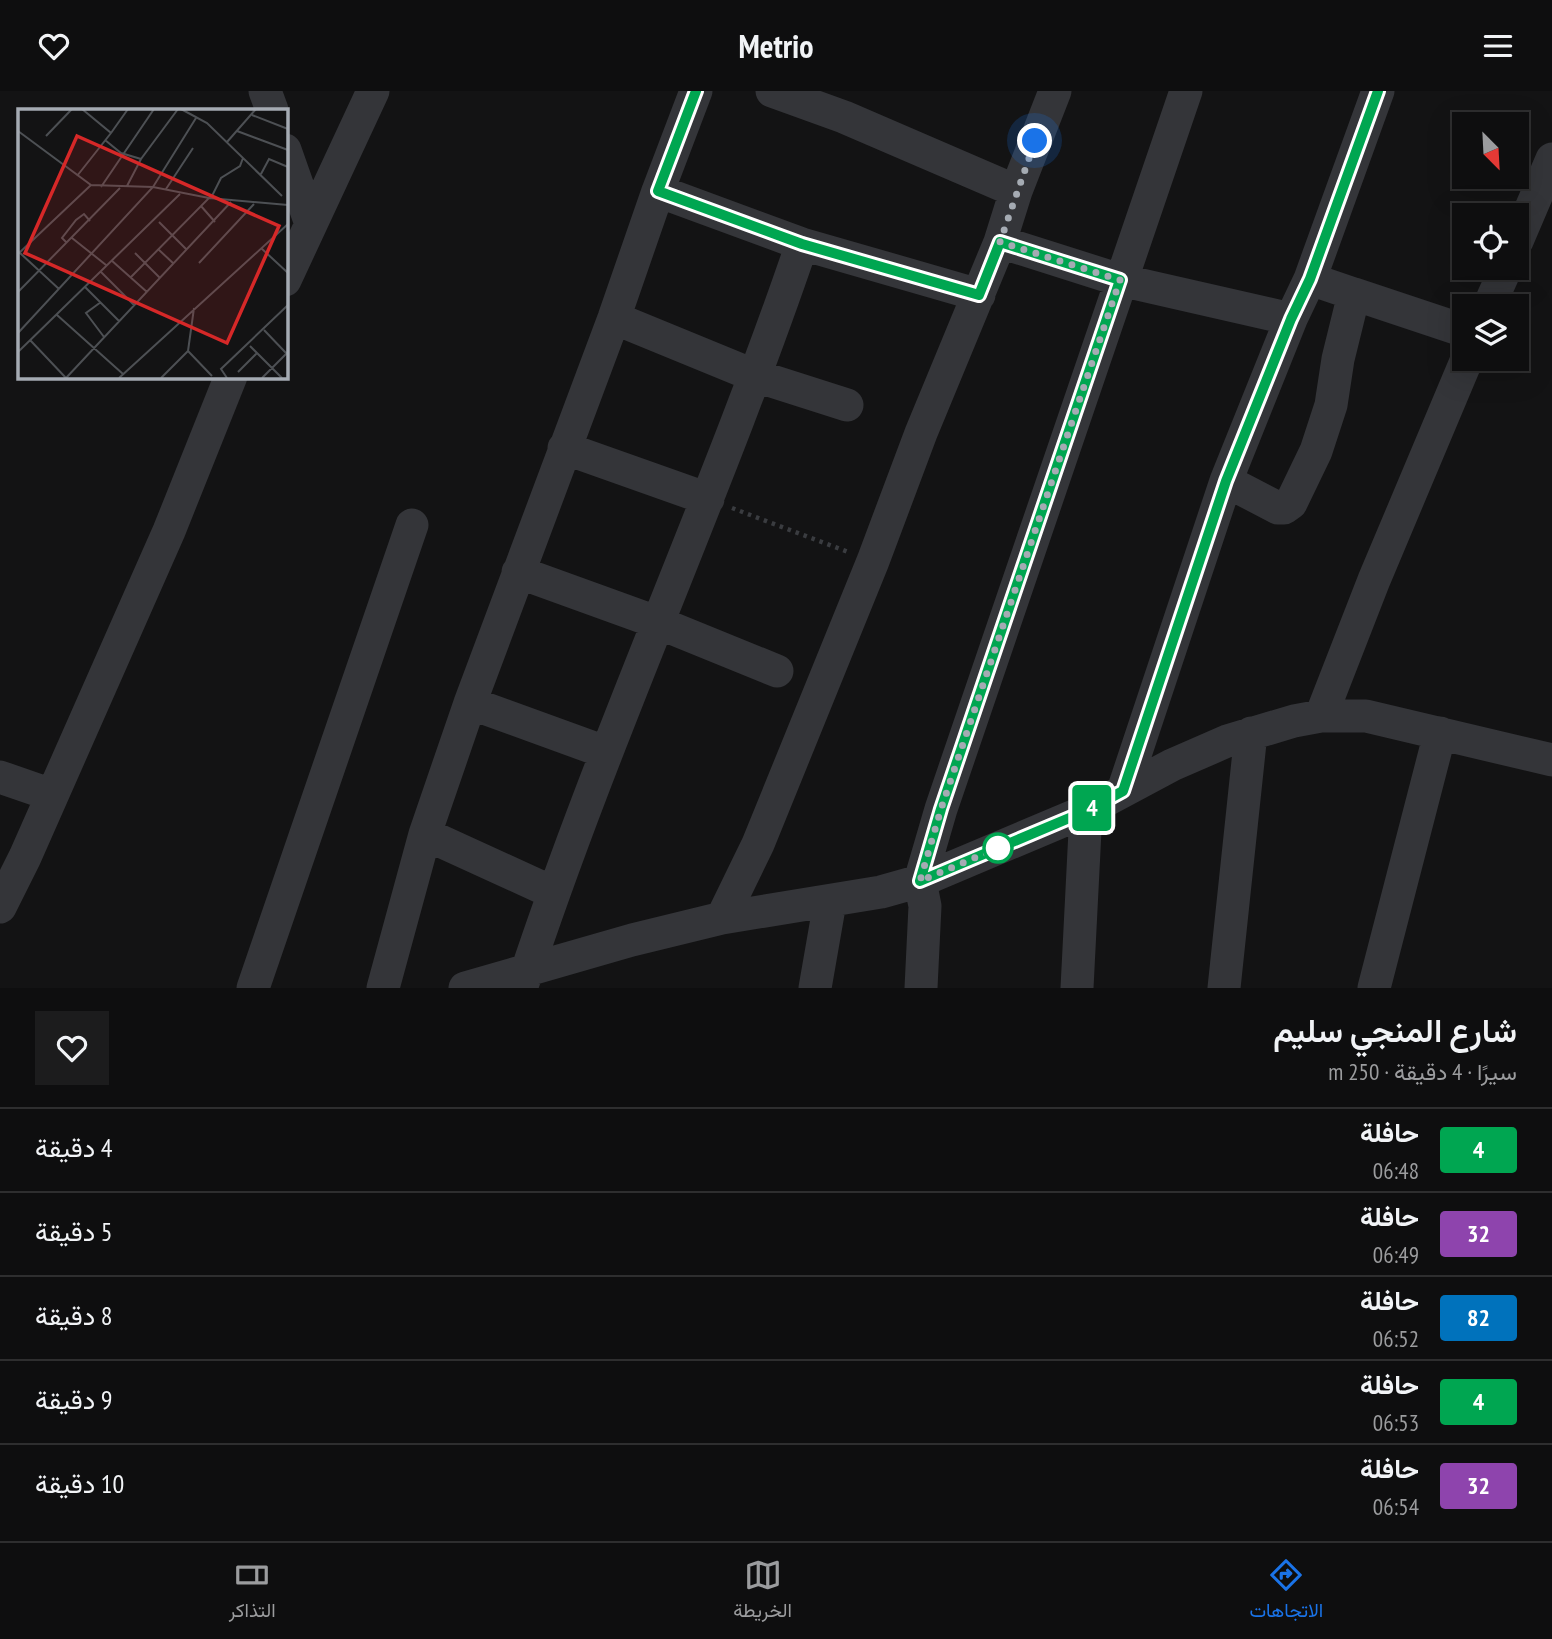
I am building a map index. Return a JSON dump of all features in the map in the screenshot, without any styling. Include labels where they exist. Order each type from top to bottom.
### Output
[{"type":"street","points":[[265,91],[272,109]]},
{"type":"street","points":[[287,276],[373,91]]},
{"type":"street","points":[[383,988],[425,834],[470,703],[696,91]]},
{"type":"street","points":[[772,91],[844,117],[1016,191]]},
{"type":"street","points":[[722,918],[758,844],[873,561],[921,433],[1000,242],[1016,191],[1055,91]]},
{"type":"street","points":[[921,988],[925,906],[920,881],[941,809],[1186,91]]},
{"type":"street","points":[[1123,791],[1226,481],[1291,319],[1310,279],[1378,91]]},
{"type":"street","points":[[287,156],[311,224]]},
{"type":"street","points":[[1529,213],[1552,159]]},
{"type":"street","points":[[658,191],[802,244],[979,295]]},
{"type":"street","points":[[1000,242],[1120,280],[1291,319]]},
{"type":"street","points":[[525,979],[605,752],[708,499],[802,244]]},
{"type":"street","points":[[1310,279],[1452,327]]},
{"type":"street","points":[[1226,481],[1278,508],[1284,508],[1291,503],[1317,451],[1331,405],[1338,359],[1354,294]]},
{"type":"street","points":[[614,318],[753,375],[847,405]]},
{"type":"street","points":[[1321,716],[1374,580],[1462,371]]},
{"type":"street","points":[[0,907],[169,531],[230,378]]},
{"type":"street","points":[[564,448],[708,499]]},
{"type":"street","points":[[253,988],[412,525]]},
{"type":"street","points":[[518,572],[659,623],[778,671]]},
{"type":"street","points":[[470,703],[605,752]]},
{"type":"street","points":[[465,988],[525,979],[632,940],[722,918],[881,892],[920,881],[1086,811],[1172,765],[1227,741],[1321,716],[1366,716],[1552,760]]},
{"type":"street","points":[[1224,988],[1251,733]]},
{"type":"street","points":[[1374,988],[1440,733]]},
{"type":"street","points":[[0,777],[52,795]]},
{"type":"street","points":[[1077,988],[1086,811]]},
{"type":"street","points":[[425,834],[554,893]]},
{"type":"street","points":[[816,988],[830,901]]},
{"type":"path","points":[[708,499],[873,561]]},
{"type":"bus line","name":"4","points":[[696,91],[658,191],[802,244],[979,295],[1000,242],[1120,280],[941,809],[920,881],[1086,811],[1123,791],[1226,481],[1291,319],[1310,279],[1378,91]]},
{"type":"route","points":[[998,848],[920,881],[941,809],[1120,280],[1000,242],[1035,141]]}]
